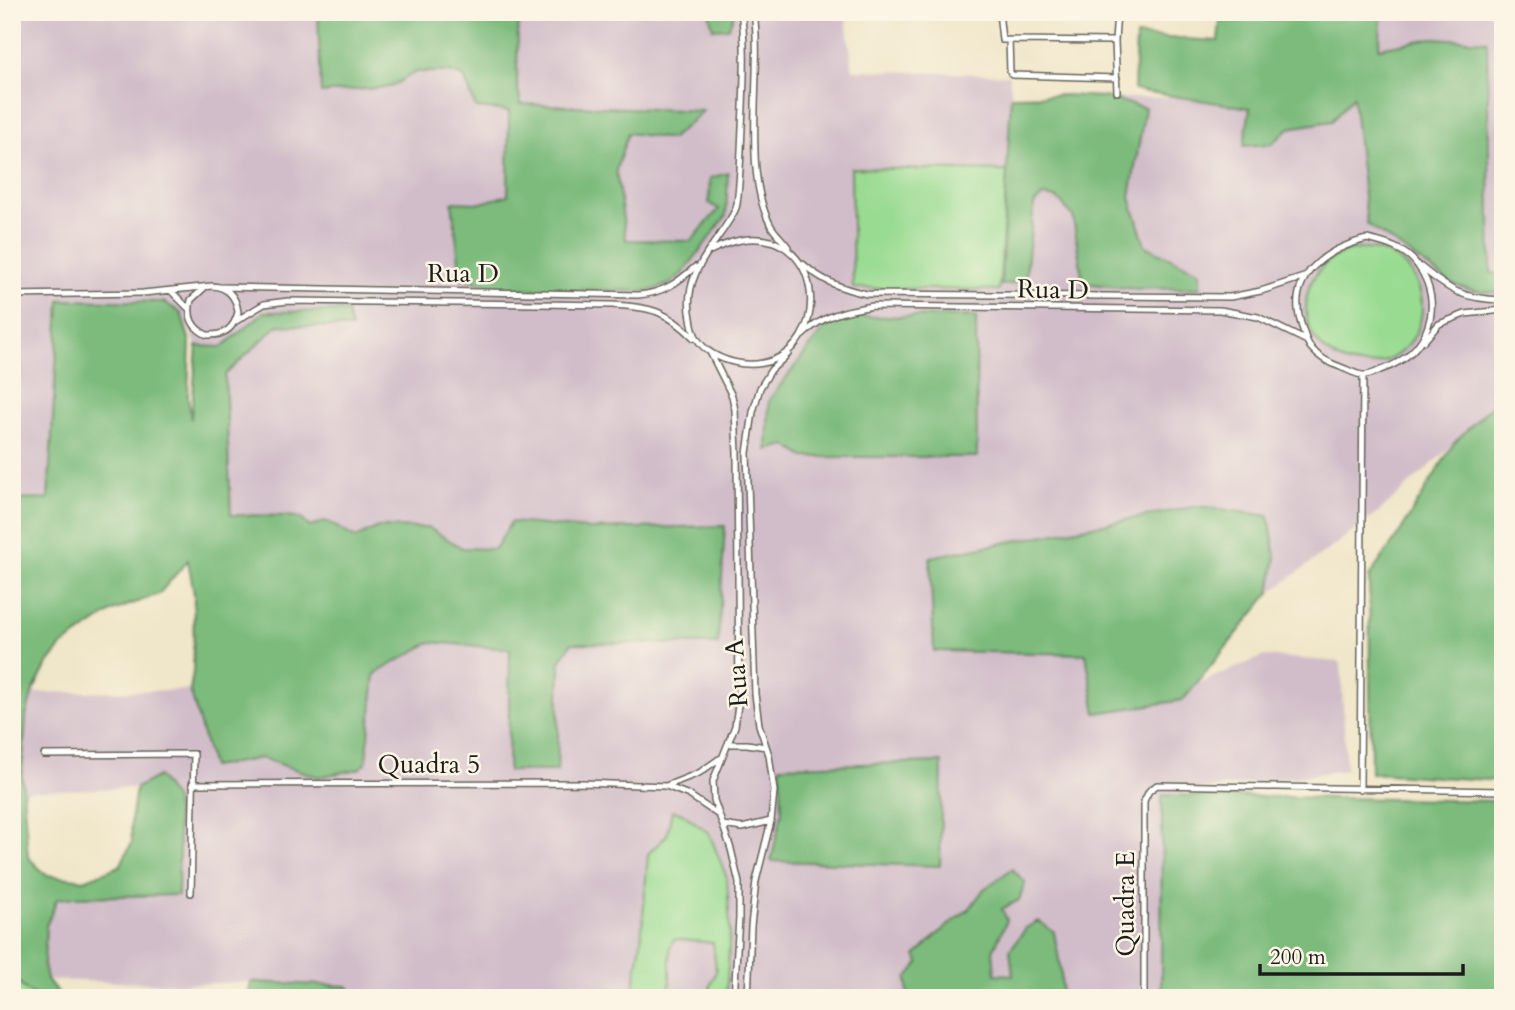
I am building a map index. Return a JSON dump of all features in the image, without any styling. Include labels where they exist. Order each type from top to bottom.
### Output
[{"type":"street","points":[[741,12],[744,59],[737,208],[698,265],[691,284],[689,303],[696,340],[710,352],[744,365],[764,363],[788,354],[801,337],[809,317],[812,299],[800,261],[771,226],[759,179],[754,130],[757,55],[755,16],[742,21]]},
{"type":"street","points":[[999,12],[1002,40],[1115,41]]},
{"type":"street","points":[[1117,12],[1117,92]]},
{"type":"street","points":[[1009,40],[1012,75],[1117,78]]},
{"type":"street","points":[[708,251],[748,239],[764,240],[790,249]]},
{"type":"street","points":[[1503,300],[1471,297],[1447,288],[1405,253],[1386,243],[1367,239],[1351,243],[1316,263],[1304,277],[1299,296],[1299,316],[1311,348],[1324,359],[1363,375],[1392,366],[1406,357],[1439,324],[1465,314],[1503,310]]},
{"type":"street","name":"Rua D","points":[[800,261],[816,275],[834,285],[867,294],[1230,297],[1261,291],[1304,277]]},
{"type":"street","name":"Rua D","points":[[219,287],[653,294],[671,287],[698,265]]},
{"type":"street","points":[[1418,265],[1432,297],[1431,318],[1422,343]]},
{"type":"street","points":[[12,295],[171,291],[204,288],[219,287],[227,290],[237,304],[236,320],[225,333],[208,335],[193,326],[189,309],[191,300],[204,288]]},
{"type":"street","points":[[171,291],[189,309]]},
{"type":"street","points":[[421,292],[422,302]]},
{"type":"street","points":[[1106,297],[1106,309]]},
{"type":"street","name":"Rua D","points":[[236,320],[264,304],[288,301],[644,307],[678,322],[696,340]]},
{"type":"street","name":"Rua D","points":[[801,337],[813,325],[835,314],[873,306],[1220,310],[1258,317],[1307,341]]},
{"type":"street","name":"Rua A","points":[[710,352],[732,396],[735,410],[739,698],[735,726],[713,780],[714,800],[732,849],[739,883],[740,918],[734,998]]},
{"type":"street","name":"Rua A","points":[[748,998],[752,915],[771,821],[773,775],[759,724],[755,694],[747,453],[752,412],[760,388],[771,370],[788,354]]},
{"type":"street","points":[[1363,375],[1360,790],[1503,791]]},
{"type":"street","points":[[738,522],[748,521]]},
{"type":"street","points":[[728,744],[766,747]]},
{"type":"street","points":[[44,755],[194,754],[191,893]]},
{"type":"street","name":"Quadra 5","points":[[666,786],[699,773],[721,758]]},
{"type":"street","name":"Quadra 5","points":[[192,785],[583,783],[666,786],[689,795],[719,815]]},
{"type":"street","name":"Quadra E","points":[[1144,998],[1144,801],[1149,791],[1157,785],[1360,790]]},
{"type":"street","points":[[723,825],[742,828],[771,821]]},
{"type":"shaded area","points":[[12,12],[845,12],[853,70],[1009,75],[1012,96],[1119,98],[1258,96],[1390,12],[1503,12],[1503,396],[1496,406],[1379,512],[1270,593],[1276,557],[1271,516],[1198,506],[930,557],[934,651],[1086,654],[1145,706],[1264,656],[1341,662],[1346,770],[1162,795],[1161,998],[358,998],[347,986],[47,980],[44,964],[46,926],[57,899],[178,895],[158,776],[136,788],[23,791],[26,716],[32,693],[190,690],[212,767],[261,758],[318,777],[366,763],[375,674],[431,642],[510,649],[508,771],[557,770],[560,661],[572,643],[718,644],[725,526],[606,529],[512,522],[495,549],[462,549],[429,528],[378,527],[356,538],[326,521],[309,527],[231,515],[224,375],[278,325],[351,327],[347,311],[264,312],[222,347],[197,346],[181,313],[164,302],[60,300],[59,290],[48,499],[12,500]]},
{"type":"green space","points":[[318,12],[518,12],[517,84],[521,104],[703,111],[671,139],[628,133],[616,170],[626,240],[691,241],[719,209],[709,203],[710,178],[728,173],[726,216],[683,273],[670,284],[648,291],[508,289],[461,278],[452,202],[481,203],[508,195],[509,111],[476,108],[464,77],[449,72],[416,72],[390,87],[321,93]]},
{"type":"green space","points":[[709,12],[735,12],[728,28],[713,29]]},
{"type":"green space","points":[[1221,12],[1382,12],[1379,48],[1432,38],[1487,41],[1491,273],[1503,275],[1503,293],[1474,291],[1452,284],[1367,224],[1353,96],[1332,121],[1289,128],[1272,144],[1244,146],[1250,108],[1134,90],[1136,36],[1218,41]]},
{"type":"green space","points":[[1011,96],[1105,97],[1145,108],[1130,197],[1145,246],[1200,272],[1200,288],[1136,289],[1083,283],[1073,216],[1057,198],[1043,196],[1034,204],[1025,282],[1001,285]]},
{"type":"green space","points":[[851,168],[1007,171],[999,290],[853,288]]},
{"type":"green space","points":[[1364,249],[1386,253],[1405,266],[1418,285],[1422,307],[1418,329],[1405,348],[1386,361],[1364,365],[1342,361],[1323,348],[1310,329],[1306,307],[1310,285],[1323,266],[1342,253]]},
{"type":"green space","points":[[60,300],[164,302],[181,313],[190,342],[188,397],[191,420],[197,346],[222,347],[264,312],[347,311],[351,328],[278,325],[225,375],[231,515],[288,516],[300,518],[310,527],[326,521],[356,538],[378,527],[429,528],[462,548],[495,549],[511,522],[588,529],[725,526],[718,644],[572,643],[560,661],[557,771],[508,771],[510,649],[431,642],[375,674],[366,763],[359,769],[318,777],[261,758],[212,767],[190,690],[193,672],[194,594],[188,560],[159,594],[113,611],[63,645],[47,665],[33,691],[26,716],[22,776],[28,857],[46,875],[84,880],[120,866],[132,842],[131,820],[136,788],[158,776],[175,800],[179,845],[178,895],[57,899],[46,926],[44,964],[47,980],[63,998],[39,996],[27,991],[12,971],[12,500],[48,499]]},
{"type":"green space","points":[[976,316],[977,457],[804,457],[786,445],[767,450],[769,400],[826,326],[855,317]]},
{"type":"green space","points":[[1503,394],[1503,781],[1371,773],[1369,577],[1454,443]]},
{"type":"green space","points":[[1198,506],[1269,516],[1276,557],[1270,593],[1183,700],[1096,713],[1086,654],[934,651],[930,557]]},
{"type":"green space","points":[[942,762],[940,866],[771,861],[782,812],[780,766]]},
{"type":"green space","points":[[1162,795],[1503,801],[1503,998],[1161,998]]},
{"type":"green space","points":[[672,811],[682,813],[709,833],[727,878],[730,931],[726,998],[710,998],[710,986],[716,971],[713,943],[674,939],[670,948],[670,993],[634,986],[641,941],[648,854],[667,835]]},
{"type":"green space","points":[[1012,869],[1025,882],[1019,900],[1002,909],[1007,920],[993,951],[995,974],[1013,975],[1010,950],[1026,928],[1038,921],[1054,932],[1061,971],[1062,998],[908,998],[907,978],[919,963],[916,955],[970,908],[984,889]]},
{"type":"green space","points":[[12,971],[18,983],[36,998],[12,998]]},
{"type":"green space","points":[[251,982],[347,986],[358,998],[248,998]]}]
